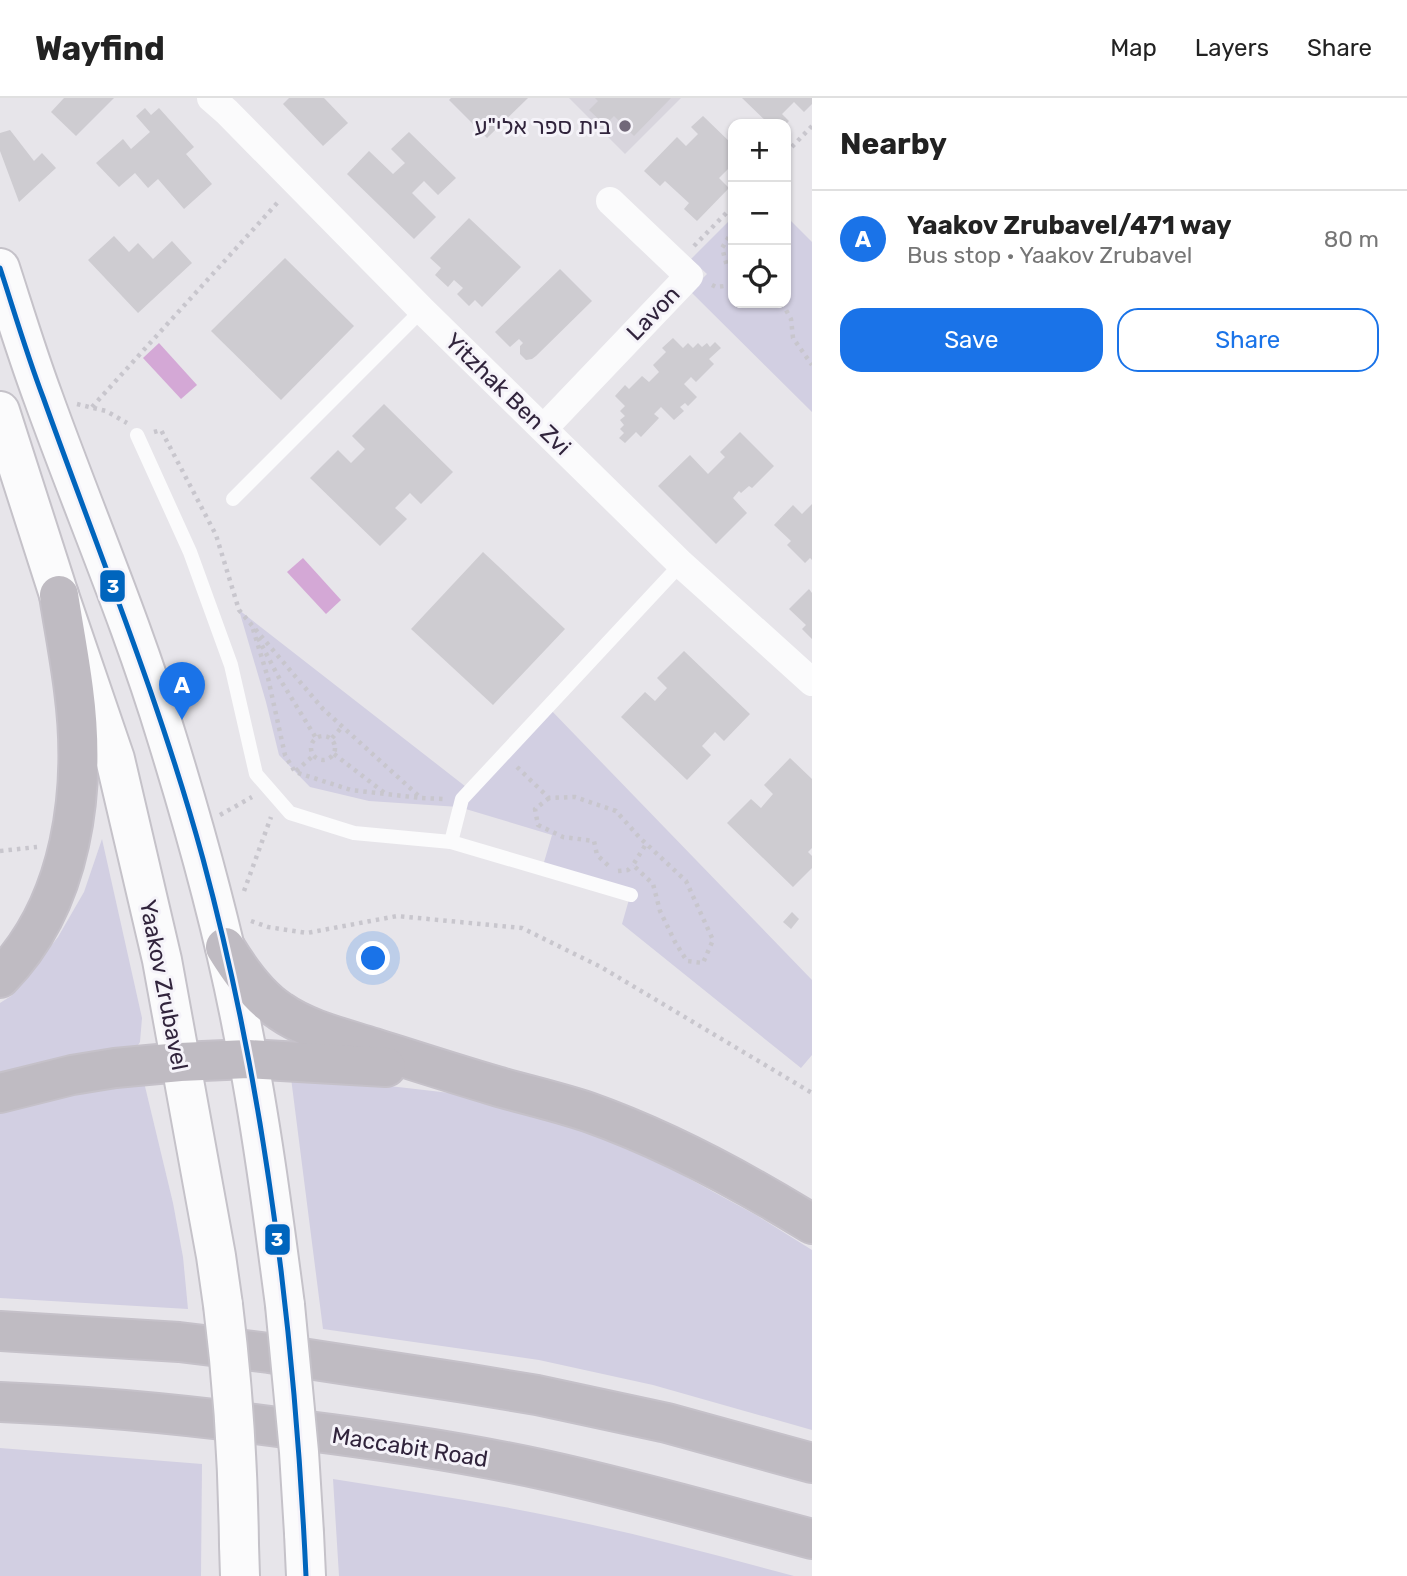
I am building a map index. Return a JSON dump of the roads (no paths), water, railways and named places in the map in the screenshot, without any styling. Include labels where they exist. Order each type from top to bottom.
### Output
[{"type":"highway","points":[[0,978],[34,936],[50,906],[61,875],[73,817],[78,758],[75,703],[59,595]]},
{"type":"highway","points":[[235,933],[236,964],[264,997],[278,1010],[294,1019],[325,1032],[586,1112],[654,1138],[732,1177],[812,1224]]},
{"type":"highway","points":[[0,1093],[72,1075],[115,1068],[248,1059],[391,1067],[495,1086]]},
{"type":"highway","points":[[0,1331],[179,1342],[465,1383],[537,1395],[667,1423],[812,1463]]},
{"type":"highway","name":"Maccabit Road","points":[[0,1402],[75,1405],[243,1422],[475,1457],[626,1489],[812,1539]]},
{"type":"main road","points":[[0,268],[42,396],[167,736],[202,858],[235,933],[248,1059],[285,1305],[299,1452],[306,1576]]},
{"type":"main road","name":"Yaakov Zrubavel","points":[[0,411],[115,759],[162,960],[223,1305],[232,1389],[239,1560]]},
{"type":"street","name":"Yitzhak Ben Zvi","points":[[227,103],[296,182],[422,310],[681,564],[812,682]]},
{"type":"street","name":"Lavon","points":[[544,428],[688,276],[610,201]]},
{"type":"lane","points":[[233,499],[422,310]]},
{"type":"lane","points":[[137,435],[197,569],[231,665],[256,774],[290,813],[354,833],[451,842],[631,895]]},
{"type":"lane","points":[[451,842],[461,799],[681,564]]},
{"type":"place","name":"בית ספר אלי\"ע","points":[[625,126]]},
{"type":"place","name":"Yaakov Zrubavel/471 way","points":[[182,720]]}]
